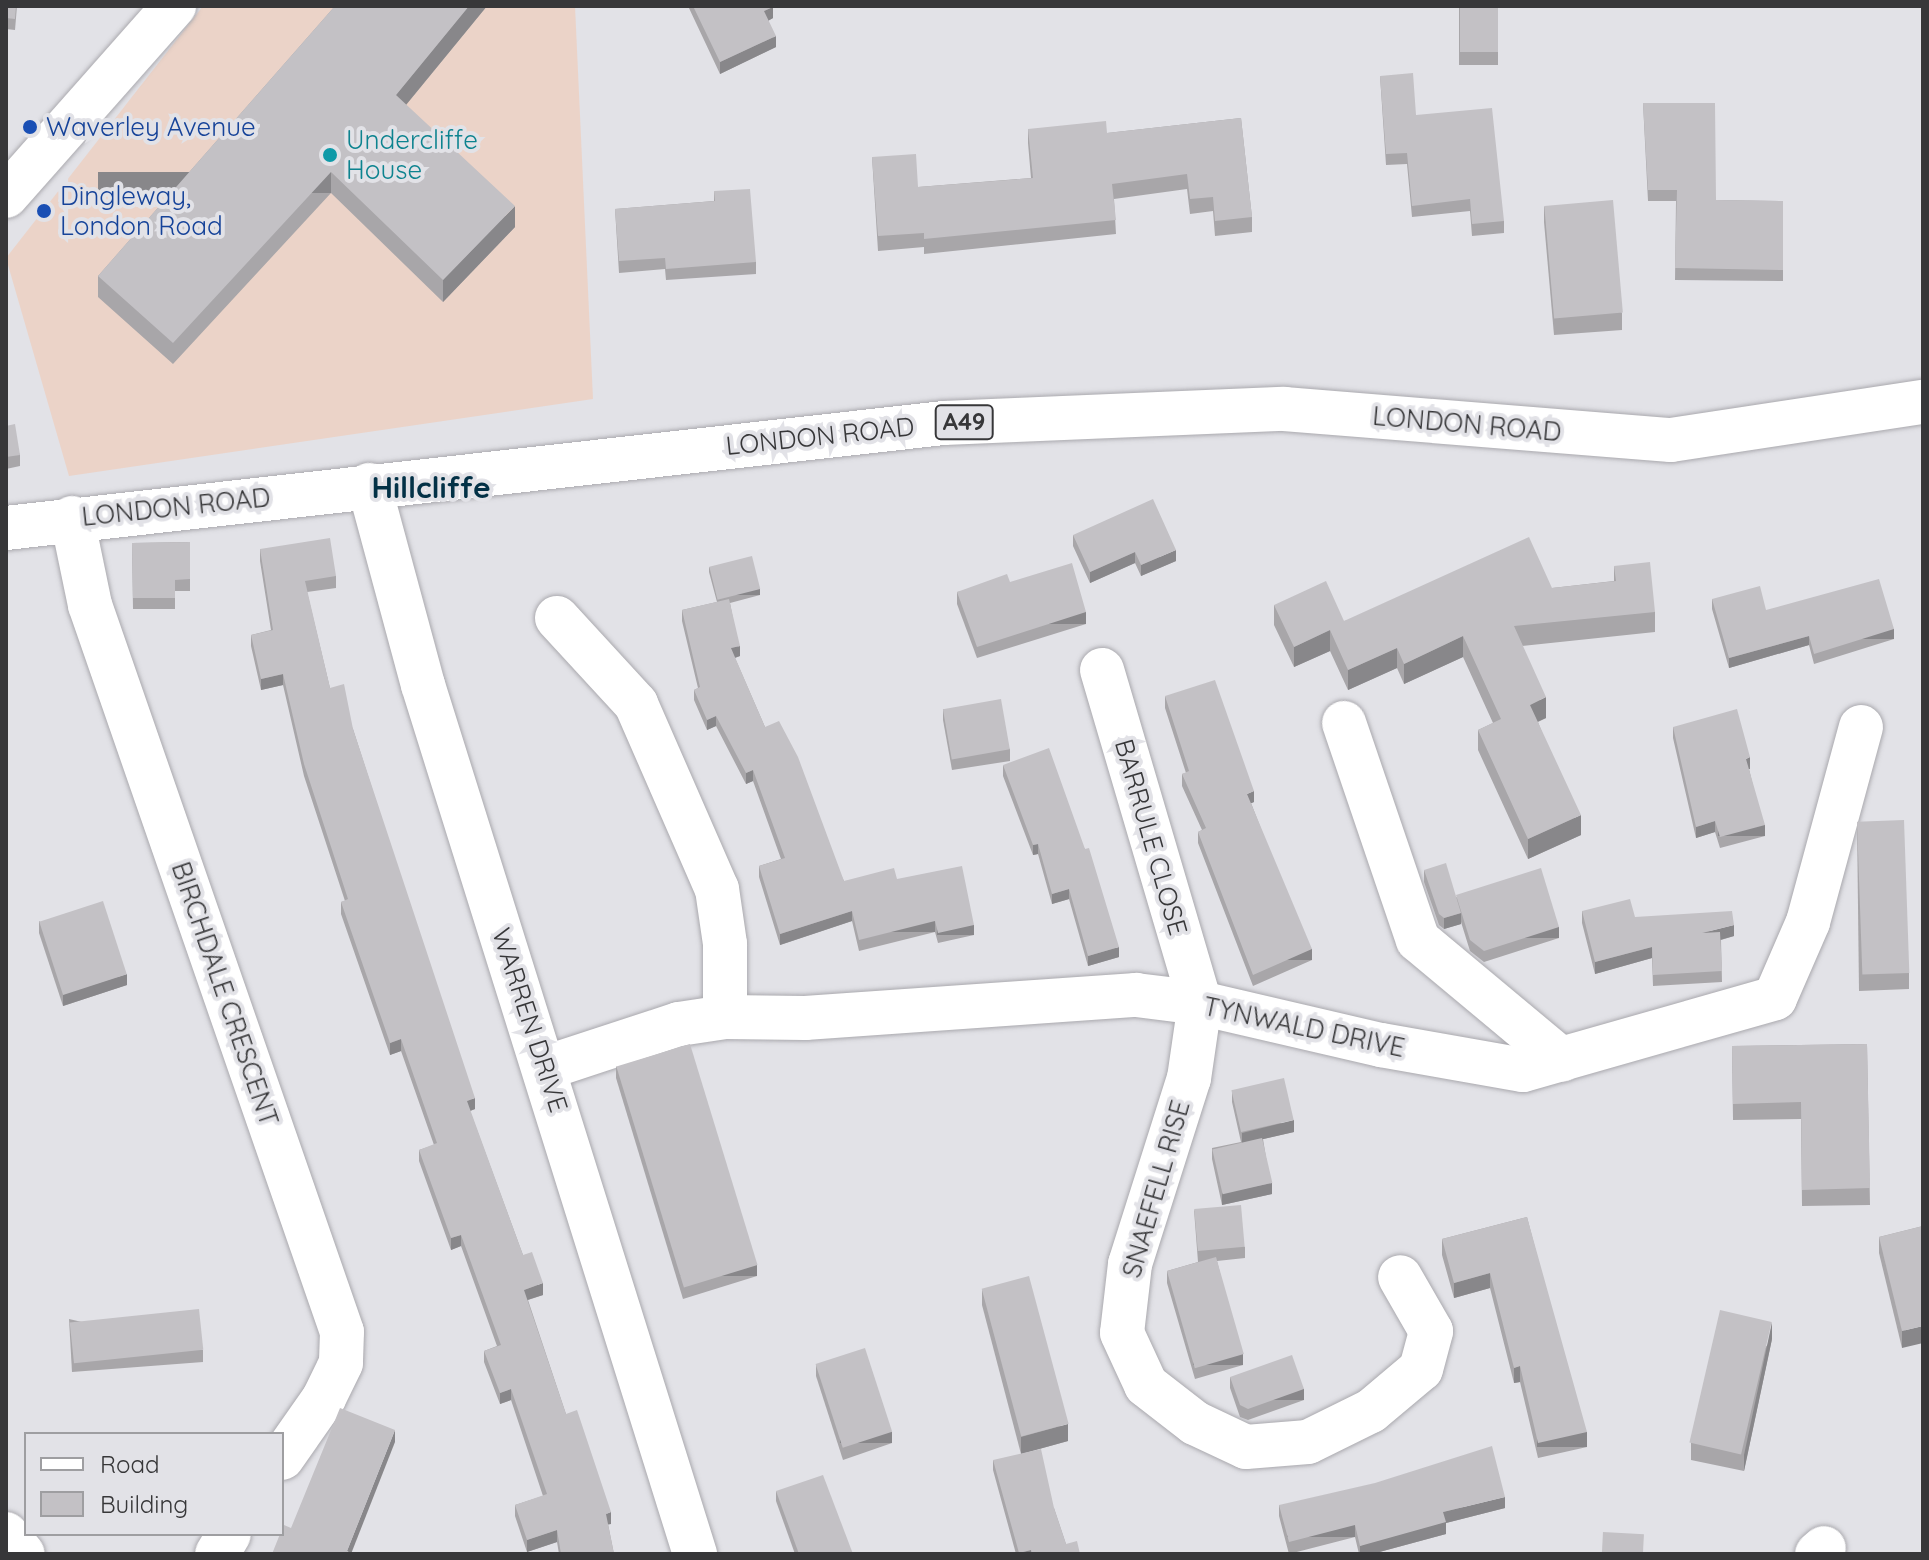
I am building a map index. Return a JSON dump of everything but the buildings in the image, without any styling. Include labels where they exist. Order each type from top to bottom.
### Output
[{"type":"main road","points":[[6,196],[169,8]]},
{"type":"main road","name":"LONDON ROAD","points":[[6,528],[72,518],[944,423],[1208,408],[1284,409],[1671,440],[1923,402]]},
{"type":"main road","name":"WARREN DRIVE","points":[[369,485],[423,685],[695,1554]]},
{"type":"main road","name":"BIRCHDALE CRESCENT","points":[[72,518],[90,605],[342,1332],[341,1363],[324,1398],[284,1455]]},
{"type":"main road","points":[[557,618],[636,704],[717,889],[725,944],[725,1017]]},
{"type":"main road","name":"BARRULE CLOSE","points":[[1106,668],[1200,1003]]},
{"type":"main road","points":[[1344,723],[1418,940],[1562,1060]]},
{"type":"main road","name":"TYNWALD DRIVE","points":[[545,1068],[679,1024],[725,1017],[805,1018],[1136,995],[1200,1003],[1381,1045],[1523,1070],[1562,1060],[1775,998],[1808,922],[1861,727]]},
{"type":"main road","name":"SNAEFELL RISE","points":[[1200,1003],[1189,1078],[1130,1264],[1122,1333],[1146,1385],[1195,1423],[1246,1447],[1308,1442],[1371,1411],[1421,1369],[1431,1331],[1400,1277]]},
{"type":"main road","points":[[6,1534],[23,1554]]},
{"type":"main road","points":[[217,1554],[228,1536]]},
{"type":"shaded area","points":[[203,6],[575,6],[593,399],[69,476],[6,258]]},
{"type":"place","name":"Waverley Avenue","points":[[30,127]]},
{"type":"place","name":"Undercliffe House","points":[[330,155]]},
{"type":"place","name":"Dingleway, London Road","points":[[44,211]]},
{"type":"district","name":"Hillcliffe","points":[[431,487]]}]
